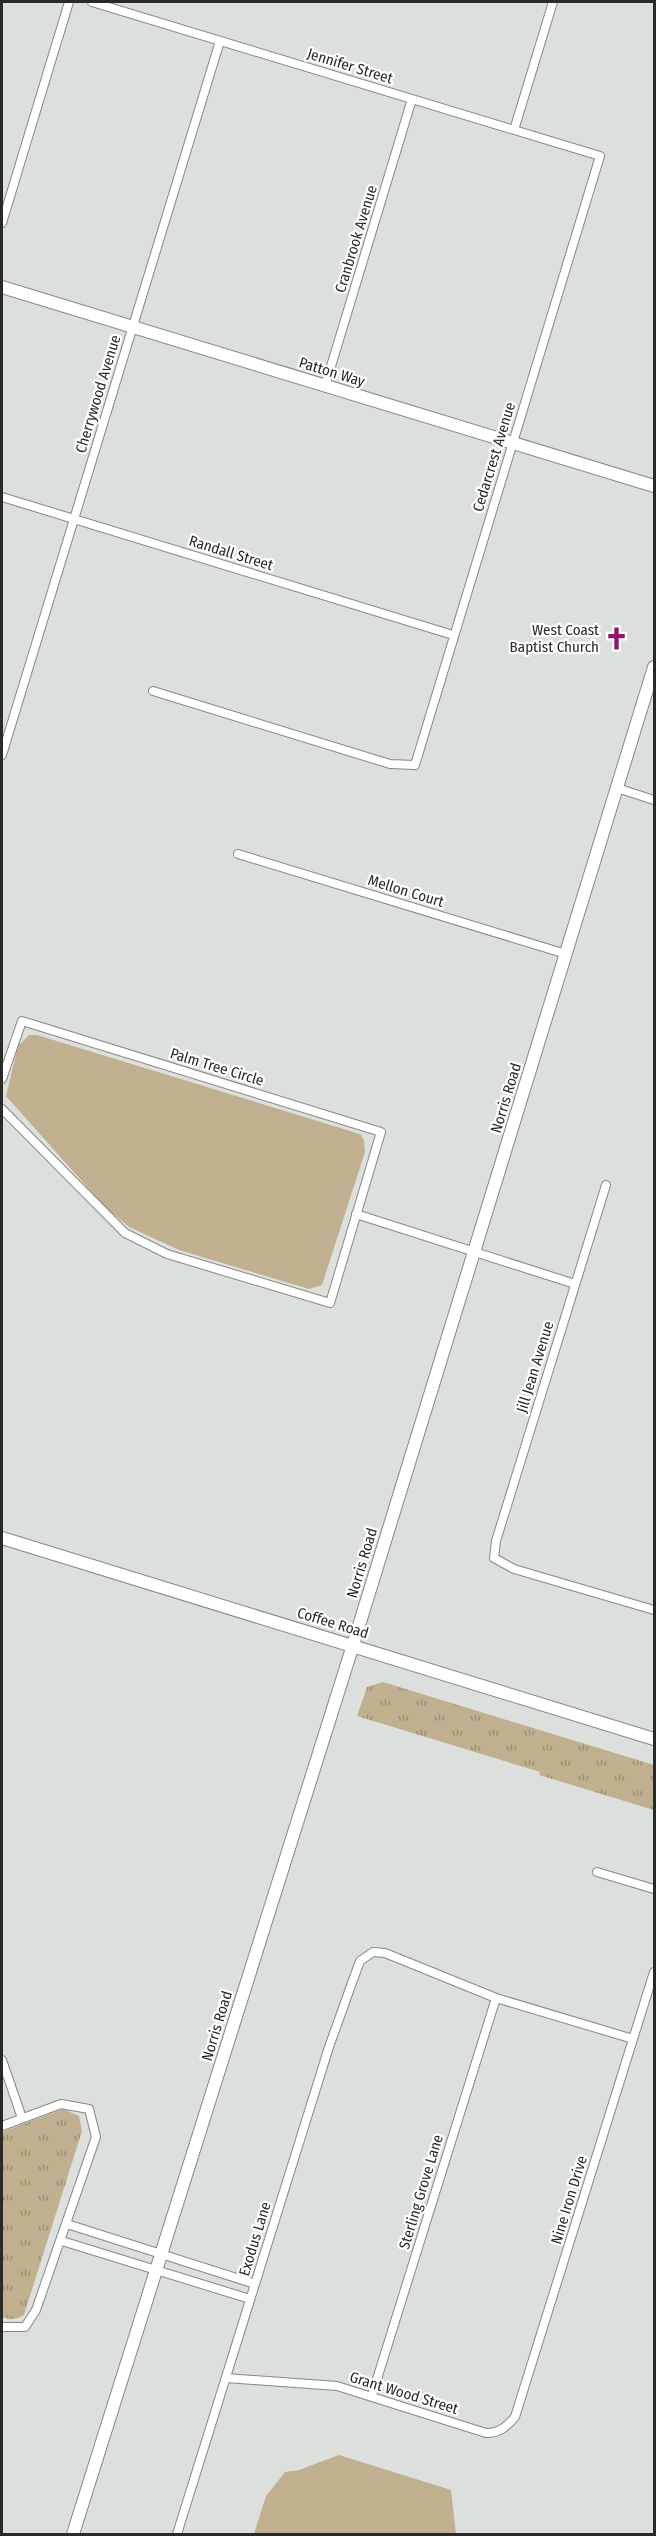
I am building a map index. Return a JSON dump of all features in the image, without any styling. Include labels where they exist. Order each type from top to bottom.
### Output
[{"type":"street","points":[[2,223],[69,2]]},
{"type":"street","name":"Jennifer Street","points":[[92,2],[600,156]]},
{"type":"street","points":[[514,130],[553,2]]},
{"type":"street","name":"Cherrywood Avenue","points":[[2,754],[220,41]]},
{"type":"street","name":"Cranbrook Avenue","points":[[325,386],[412,99]]},
{"type":"street","name":"Cedarcrest Avenue","points":[[153,691],[390,764],[415,765],[600,156]]},
{"type":"street","name":"Patton Way","points":[[2,287],[654,486]]},
{"type":"street","name":"Randall Street","points":[[2,497],[453,635]]},
{"type":"street","name":"Norris Road","points":[[73,2535],[353,1645],[654,667]]},
{"type":"street","points":[[617,788],[654,800]]},
{"type":"street","name":"Mellon Court","points":[[238,854],[566,954]]},
{"type":"street","name":"Palm Tree Circle","points":[[2,1079],[22,1021],[381,1132],[330,1303],[167,1254],[125,1233],[2,1109]]},
{"type":"street","name":"Jill Jean Avenue","points":[[606,1185],[496,1541],[494,1558],[514,1569],[654,1610]]},
{"type":"street","points":[[356,1214],[575,1284]]},
{"type":"street","name":"Coffee Road","points":[[2,1538],[654,1739]]},
{"type":"street","points":[[597,1872],[654,1889]]},
{"type":"street","name":"Exodus Lane","points":[[177,2535],[329,2047],[360,1960],[373,1952],[385,1953],[496,1998]]},
{"type":"street","name":"Nine Iron Drive","points":[[500,2431],[515,2417],[654,1972]]},
{"type":"street","points":[[496,1998],[633,2039]]},
{"type":"street","name":"Sterling Grove Lane","points":[[372,2395],[496,1998]]},
{"type":"street","points":[[2,2060],[22,2118]]},
{"type":"street","points":[[2,2126],[61,2104],[89,2109],[96,2136],[62,2241],[36,2310],[25,2327],[2,2327]]},
{"type":"street","points":[[67,2224],[255,2284]]},
{"type":"street","points":[[62,2241],[250,2300]]},
{"type":"street","name":"Grant Wood Street","points":[[226,2378],[337,2386],[372,2395],[486,2433],[500,2431]]},
{"type":"green space","points":[[29,1035],[37,1035],[360,1134],[364,1140],[365,1152],[322,1285],[309,1289],[179,1250],[129,1227],[104,1206],[6,1096],[18,1046]]},
{"type":"green space","points":[[383,1682],[654,1765],[654,1810],[539,1775],[540,1772],[357,1716],[367,1687]]},
{"type":"green space","points":[[63,2109],[79,2116],[82,2131],[24,2315],[16,2319],[5,2318],[2,2317],[2,2132]]},
{"type":"green space","points":[[339,2455],[451,2490],[456,2534],[254,2534],[266,2496],[285,2472],[299,2470]]},
{"type":"place","name":"West Coast Baptist Church","points":[[617,639]]}]
